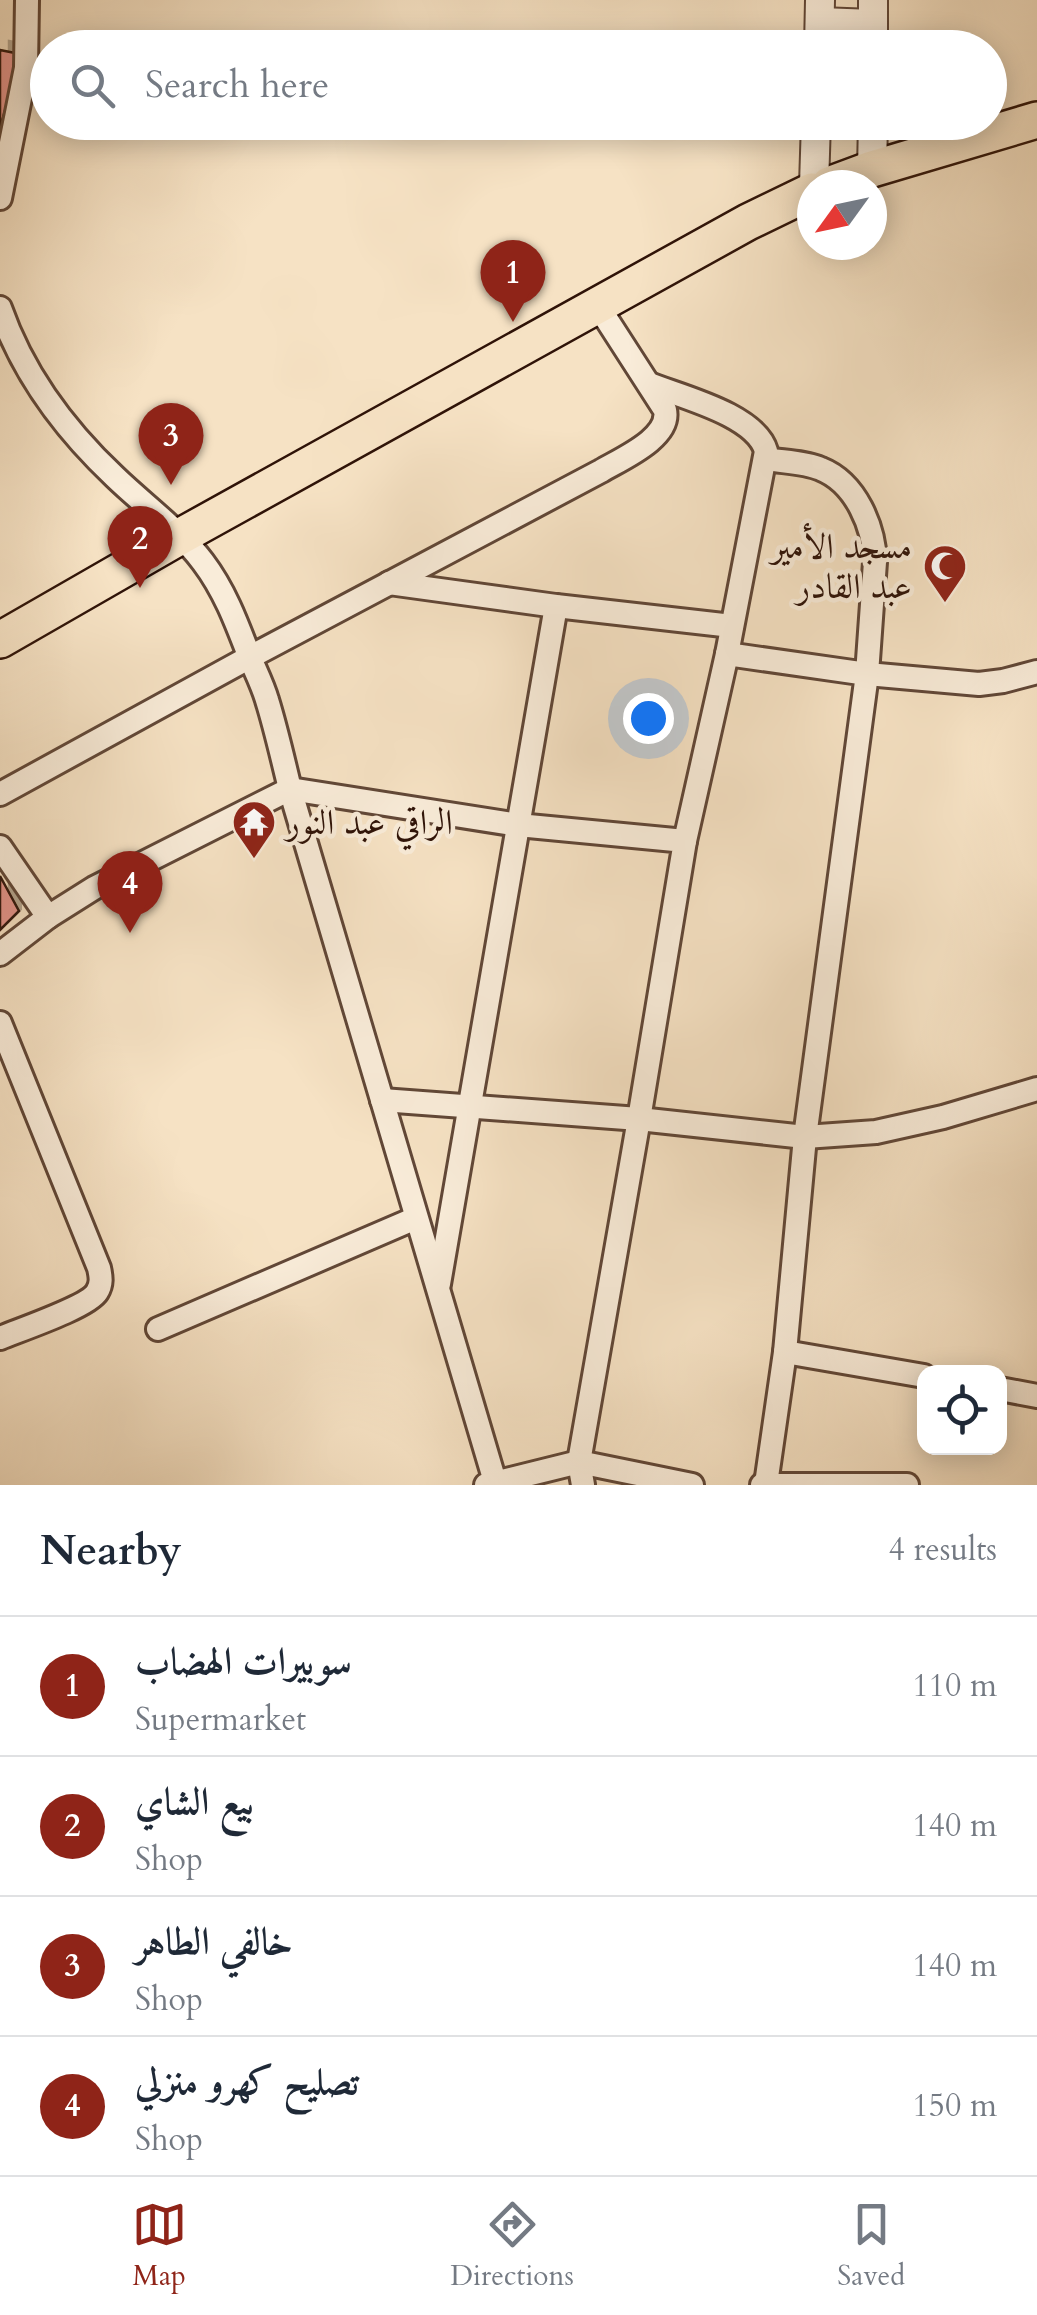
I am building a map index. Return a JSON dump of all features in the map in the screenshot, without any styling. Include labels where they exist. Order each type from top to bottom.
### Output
[{"type":"main road","points":[[1007,129],[1037,120]]},
{"type":"main road","points":[[872,170],[971,140]]},
{"type":"main road","points":[[0,640],[180,536],[797,196]]},
{"type":"street","points":[[0,198],[26,68],[27,0]]},
{"type":"street","points":[[820,23],[873,24]]},
{"type":"street","points":[[814,170],[815,140]]},
{"type":"street","points":[[872,140],[872,170]]},
{"type":"street","points":[[0,794],[601,471],[654,437],[665,425],[660,401],[598,306]]},
{"type":"street","points":[[0,312],[31,377],[57,414],[203,562],[237,622],[267,698],[492,1484],[581,1473],[692,1485]]},
{"type":"street","points":[[581,1473],[685,841],[766,459],[762,439],[744,422],[649,384]]},
{"type":"street","points":[[766,459],[817,467],[853,496],[868,522],[875,562],[867,674],[805,1137],[785,1352],[764,1485],[907,1485]]},
{"type":"street","points":[[389,583],[732,626]]},
{"type":"street","points":[[438,1292],[556,606]]},
{"type":"street","points":[[727,654],[867,674],[979,684],[1037,672]]},
{"type":"street","points":[[0,954],[94,888],[290,789],[518,825],[685,841]]},
{"type":"street","points":[[0,847],[48,917]]},
{"type":"street","points":[[0,1024],[100,1268],[101,1282],[97,1292],[81,1304],[0,1338]]},
{"type":"street","points":[[382,1100],[640,1119],[805,1137],[876,1132],[1037,1090]]},
{"type":"street","points":[[158,1329],[416,1218]]},
{"type":"street","points":[[785,1352],[917,1375]]},
{"type":"street","points":[[1007,1390],[1037,1396]]},
{"type":"building","points":[[0,50],[20,54],[0,129]]},
{"type":"building","points":[[0,876],[19,911],[0,930]]},
{"type":"place","name":"سوبيرات الهضاب","points":[[513,322]]},
{"type":"place","name":"خالفي الطاهر","points":[[171,485]]},
{"type":"place","name":"بيع الشاي","points":[[140,588]]},
{"type":"place","name":"مسجد الأمير عبد القادر","points":[[945,604]]},
{"type":"place","name":"الراقي عبد النور","points":[[254,860]]},
{"type":"place","name":"تصليح كهرو منزلي","points":[[130,933]]}]
